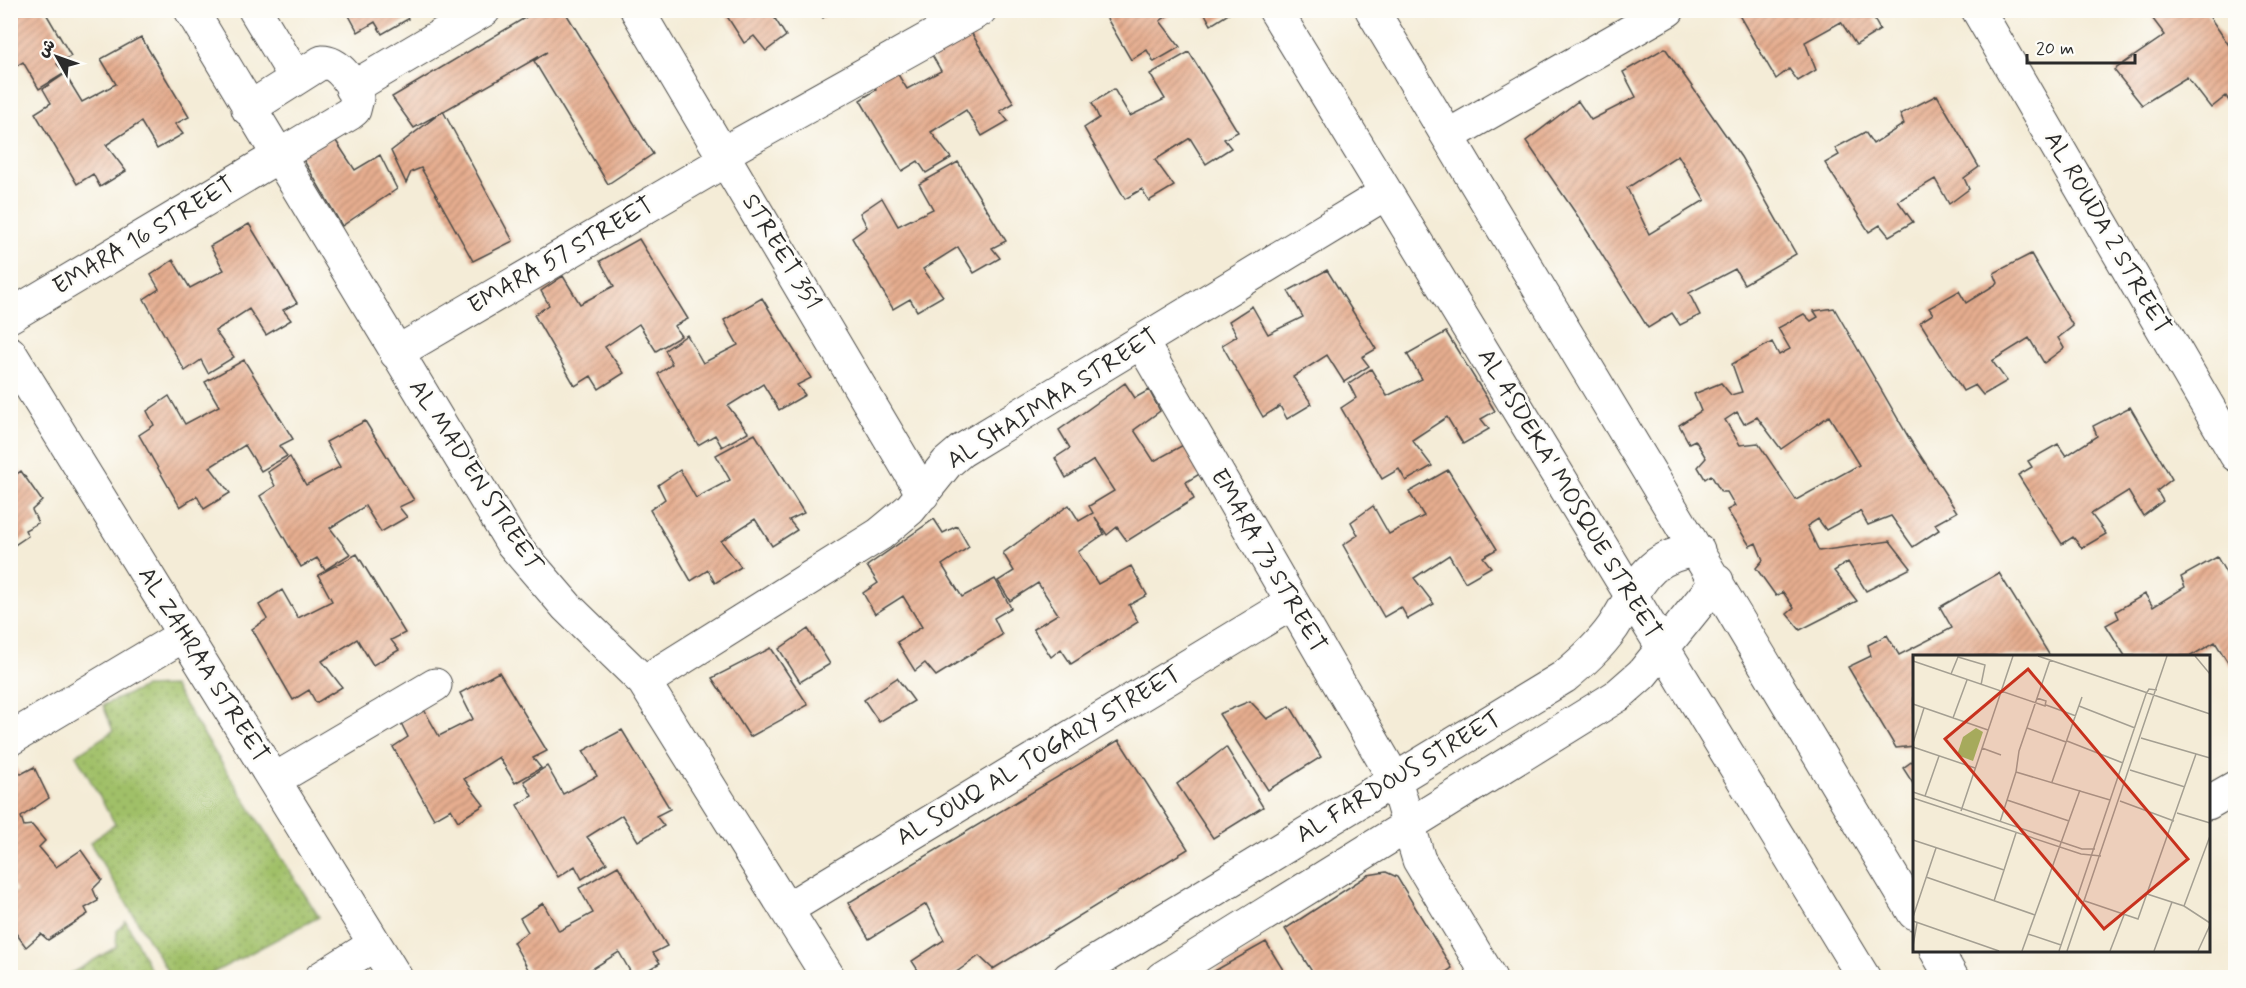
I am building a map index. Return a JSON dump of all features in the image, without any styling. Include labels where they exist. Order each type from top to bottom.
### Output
[{"type":"street","name":"AL MAD'EN STREET","points":[[191,10],[248,109],[512,543],[567,607],[644,682],[829,978]]},
{"type":"street","points":[[255,10],[296,78]]},
{"type":"street","points":[[248,109],[317,64],[328,62],[338,68],[352,88],[484,10]]},
{"type":"street","name":"STREET 351","points":[[637,10],[923,494]]},
{"type":"street","name":"EMARA 57 STREET","points":[[396,352],[724,157],[980,10]]},
{"type":"street","name":"AL ASDEKA' MOSQUE STREET","points":[[1275,10],[1864,978]]},
{"type":"street","points":[[1372,10],[1717,581],[1913,911]]},
{"type":"street","points":[[1448,136],[1668,10]]},
{"type":"street","name":"AL ROUDA 2 STREET","points":[[1978,10],[2235,455]]},
{"type":"street","name":"EMARA 16 STREET","points":[[10,316],[354,110],[357,98],[352,88]]},
{"type":"street","name":"AL SHAIMAA STREET","points":[[644,682],[880,534],[923,494],[934,478],[961,451],[1386,193]]},
{"type":"street","name":"EMARA 73 STREET","points":[[1142,343],[1395,780],[1408,827],[1424,869],[1490,978]]},
{"type":"street","name":"AL ZAHRAA STREET","points":[[10,353],[396,978]]},
{"type":"street","name":"AL FARDOUS STREET","points":[[1069,978],[1564,677],[1591,654],[1613,626],[1642,576],[1659,561],[1680,552],[1698,550]]},
{"type":"street","name":"AL FARDOUS STREET","points":[[1162,978],[1591,714],[1642,674],[1717,581]]},
{"type":"street","name":"AL SOUQ AL TOGARY STREET","points":[[787,909],[1292,603]]},
{"type":"street","points":[[10,739],[184,635]]},
{"type":"street","points":[[274,780],[435,685]]},
{"type":"street","points":[[2210,802],[2235,787]]},
{"type":"street","points":[[321,978],[375,944]]},
{"type":"green space","points":[[173,686],[319,917],[205,977],[171,977],[90,843],[115,824],[76,755],[113,731],[103,705],[145,687]]},
{"type":"green space","points":[[126,921],[154,977],[65,977],[116,947],[117,931]]},
{"type":"building","points":[[10,10],[44,10],[71,56],[57,64],[65,73],[39,89],[23,62],[10,70]]},
{"type":"building","points":[[346,10],[401,10],[408,19],[382,34],[375,22],[358,32]]},
{"type":"building","points":[[538,10],[564,10],[653,154],[608,184],[534,61],[547,52],[414,128],[392,97]]},
{"type":"building","points":[[723,10],[779,10],[772,14],[786,36],[766,51],[754,36],[744,43]]},
{"type":"building","points":[[817,10],[833,10],[823,18]]},
{"type":"building","points":[[1102,10],[1176,10],[1160,21],[1180,47],[1154,62],[1147,50],[1131,60]]},
{"type":"building","points":[[1203,10],[1235,10],[1211,25]]},
{"type":"building","points":[[1736,10],[1884,10],[1874,19],[1880,30],[1856,45],[1841,22],[1805,42],[1816,70],[1798,81],[1789,69],[1776,79]]},
{"type":"building","points":[[2146,10],[2205,10],[2235,54],[2235,111],[2226,96],[2211,108],[2187,77],[2142,105],[2114,70],[2165,35]]},
{"type":"building","points":[[966,24],[1014,103],[1000,111],[1008,121],[982,136],[966,110],[931,132],[951,158],[926,173],[918,161],[902,171],[860,100],[876,90],[868,76],[892,65],[907,89],[941,71],[927,46]]},
{"type":"building","points":[[141,37],[189,117],[175,124],[183,134],[157,149],[141,122],[106,145],[126,171],[100,187],[93,174],[77,184],[35,113],[51,103],[43,89],[65,74],[82,102],[116,84],[101,59]]},
{"type":"building","points":[[1665,48],[1741,157],[1796,254],[1744,284],[1735,269],[1689,293],[1700,315],[1680,325],[1672,313],[1648,328],[1579,218],[1526,141],[1578,101],[1591,120],[1636,97],[1623,72]],"holes":[[[1678,155],[1705,200],[1649,234],[1627,188]]]},
{"type":"building","points":[[1189,52],[1238,132],[1224,139],[1231,148],[1206,164],[1190,138],[1155,160],[1174,186],[1149,201],[1142,189],[1125,199],[1084,128],[1099,118],[1092,103],[1114,89],[1130,116],[1165,99],[1150,74]]},
{"type":"building","points":[[1937,95],[1979,167],[1964,178],[1969,189],[1949,204],[1935,179],[1898,201],[1913,222],[1889,236],[1880,225],[1869,232],[1825,163],[1839,155],[1835,148],[1865,132],[1873,144],[1904,124],[1900,114]]},
{"type":"building","points":[[443,111],[513,241],[473,261],[421,168],[411,172],[406,183],[391,151]]},
{"type":"building","points":[[334,138],[355,170],[380,155],[397,189],[342,226],[300,154]]},
{"type":"building","points":[[958,162],[1006,241],[992,248],[1000,258],[974,273],[958,247],[923,269],[943,296],[917,311],[910,299],[893,309],[852,238],[867,227],[860,213],[882,198],[898,226],[933,209],[919,184]]},
{"type":"building","points":[[249,224],[297,303],[283,310],[291,320],[266,335],[249,309],[215,331],[234,357],[208,373],[201,360],[185,371],[144,299],[159,289],[151,275],[173,260],[190,288],[224,270],[210,246]]},
{"type":"building","points":[[639,239],[688,319],[674,326],[681,336],[656,351],[639,324],[605,347],[624,373],[599,389],[591,376],[575,386],[534,315],[549,305],[541,291],[563,276],[580,304],[614,286],[600,261]]},
{"type":"building","points":[[2031,254],[2073,326],[2058,338],[2064,348],[2044,363],[2029,338],[1992,361],[2007,381],[1983,395],[1975,385],[1963,391],[1920,322],[1933,314],[1929,308],[1959,291],[1966,303],[1998,283],[1994,273]]},
{"type":"building","points":[[1327,270],[1376,349],[1362,357],[1369,366],[1344,382],[1327,355],[1293,377],[1312,404],[1287,419],[1280,406],[1263,417],[1222,345],[1237,336],[1229,321],[1252,306],[1268,334],[1303,317],[1288,291]]},
{"type":"building","points":[[762,298],[811,378],[797,385],[805,395],[779,410],[763,384],[728,406],[748,432],[722,447],[715,435],[698,445],[658,374],[672,364],[665,350],[687,335],[703,363],[738,345],[724,320]]},
{"type":"building","points":[[1834,308],[1909,438],[1957,512],[1935,524],[1939,530],[1913,547],[1891,516],[1868,525],[1860,511],[1826,530],[1818,519],[1807,526],[1819,551],[1890,541],[1911,568],[1866,591],[1848,562],[1834,571],[1857,601],[1800,630],[1787,614],[1794,608],[1783,592],[1776,596],[1756,568],[1763,560],[1756,543],[1750,546],[1727,510],[1735,506],[1727,492],[1721,492],[1711,475],[1705,479],[1698,467],[1706,458],[1695,440],[1689,443],[1679,425],[1701,411],[1694,394],[1721,383],[1731,395],[1742,392],[1732,364],[1772,342],[1779,355],[1790,349],[1778,328],[1804,314],[1811,321],[1818,317],[1814,311]],"holes":[[[1737,412],[1744,424],[1757,417],[1781,449],[1829,416],[1859,465],[1796,500],[1758,443],[1740,445],[1725,420]]]},
{"type":"building","points":[[1446,332],[1495,411],[1481,419],[1489,429],[1463,444],[1447,417],[1412,440],[1432,466],[1406,481],[1399,469],[1382,479],[1341,408],[1356,398],[1349,384],[1371,369],[1387,396],[1422,379],[1407,354]]},
{"type":"building","points":[[244,360],[293,439],[279,446],[287,456],[261,471],[245,445],[210,467],[230,493],[204,509],[197,496],[180,507],[139,435],[154,425],[147,411],[169,396],[185,424],[219,406],[205,382]]},
{"type":"building","points":[[1125,383],[1135,398],[1149,390],[1160,411],[1134,430],[1154,461],[1187,443],[1203,472],[1186,482],[1194,499],[1127,541],[1117,527],[1107,535],[1095,517],[1104,534],[1078,552],[1098,584],[1131,566],[1147,595],[1129,605],[1138,622],[1071,664],[1061,649],[1051,657],[1033,629],[1058,614],[1038,583],[1010,601],[998,581],[1014,571],[1003,553],[1069,505],[1079,521],[1093,513],[1089,506],[1114,491],[1094,460],[1066,478],[1055,458],[1070,448],[1059,430]]},
{"type":"building","points":[[2130,407],[2172,479],[2157,491],[2163,501],[2143,516],[2128,491],[2091,514],[2106,534],[2082,548],[2073,537],[2062,544],[2018,475],[2032,467],[2028,461],[2058,444],[2066,456],[2097,436],[2093,426]]},
{"type":"building","points":[[365,421],[414,500],[399,507],[407,517],[381,532],[365,506],[330,528],[350,554],[325,570],[317,558],[301,567],[260,496],[275,486],[268,472],[290,457],[306,485],[340,467],[326,442]]},
{"type":"building","points":[[755,434],[804,513],[789,520],[797,530],[772,546],[755,519],[721,541],[741,567],[715,583],[708,570],[691,581],[650,510],[665,499],[658,485],[680,470],[696,498],[730,480],[716,455]]},
{"type":"building","points":[[1448,470],[1497,549],[1483,557],[1491,567],[1465,582],[1449,555],[1414,578],[1434,604],[1408,619],[1401,607],[1384,617],[1343,545],[1358,535],[1351,522],[1373,506],[1389,534],[1424,516],[1409,492]]},
{"type":"building","points":[[21,471],[42,501],[32,510],[38,523],[25,530],[28,536],[10,548],[10,479]]},
{"type":"building","points":[[934,519],[943,533],[957,526],[969,547],[942,565],[962,597],[995,579],[1011,608],[994,618],[1002,635],[936,676],[925,663],[915,671],[897,642],[922,627],[903,596],[875,614],[863,593],[878,583],[867,566]]},
{"type":"building","points":[[357,554],[405,633],[391,640],[399,650],[373,665],[357,639],[322,661],[342,687],[316,703],[309,690],[293,700],[252,629],[267,619],[259,605],[282,590],[298,618],[332,601],[318,575]]},
{"type":"building","points":[[2217,557],[2235,589],[2235,662],[2230,666],[2215,642],[2193,655],[2124,655],[2106,625],[2119,618],[2116,611],[2145,594],[2153,607],[2185,587],[2181,577]]},
{"type":"building","points":[[1999,573],[2049,655],[1913,655],[1913,746],[1896,748],[1848,667],[1871,656],[1868,645],[1887,635],[1899,655],[1952,628],[1940,607]]},
{"type":"building","points":[[808,629],[830,664],[800,682],[779,649]]},
{"type":"building","points":[[771,648],[808,705],[750,737],[712,678]]},
{"type":"building","points":[[499,672],[547,751],[533,758],[541,768],[515,783],[499,757],[464,779],[484,805],[458,821],[451,809],[434,819],[393,747],[408,737],[401,723],[423,708],[439,736],[473,719],[460,693]]},
{"type":"building","points":[[897,678],[914,701],[879,722],[864,700]]},
{"type":"building","points":[[1250,701],[1267,719],[1290,706],[1321,757],[1268,790],[1219,714]]},
{"type":"building","points":[[622,730],[670,809],[656,816],[664,826],[638,841],[622,815],[587,837],[607,863],[582,879],[575,866],[558,877],[517,805],[532,796],[524,781],[547,766],[563,794],[597,776],[583,751]]},
{"type":"building","points":[[1119,740],[1188,849],[993,969],[979,956],[948,978],[923,978],[912,961],[944,940],[926,904],[869,939],[848,903]]},
{"type":"building","points":[[1226,747],[1263,807],[1213,838],[1177,784]]},
{"type":"building","points":[[1913,761],[1913,783],[1903,768]]},
{"type":"building","points":[[13,765],[21,774],[34,767],[49,798],[21,817],[24,826],[32,825],[45,841],[39,847],[56,867],[81,850],[102,880],[93,889],[98,901],[85,908],[88,914],[48,940],[41,934],[26,947],[15,932],[10,934],[10,894],[17,891],[10,881],[10,766]]},
{"type":"building","points":[[618,866],[667,946],[653,953],[660,963],[634,978],[619,952],[584,974],[586,978],[533,978],[513,942],[528,932],[520,918],[543,903],[559,931],[593,913],[579,888]]},
{"type":"building","points":[[1386,872],[1397,877],[1452,968],[1437,978],[1316,978],[1285,929],[1368,875]]},
{"type":"building","points":[[1266,942],[1288,978],[1202,978]]}]
